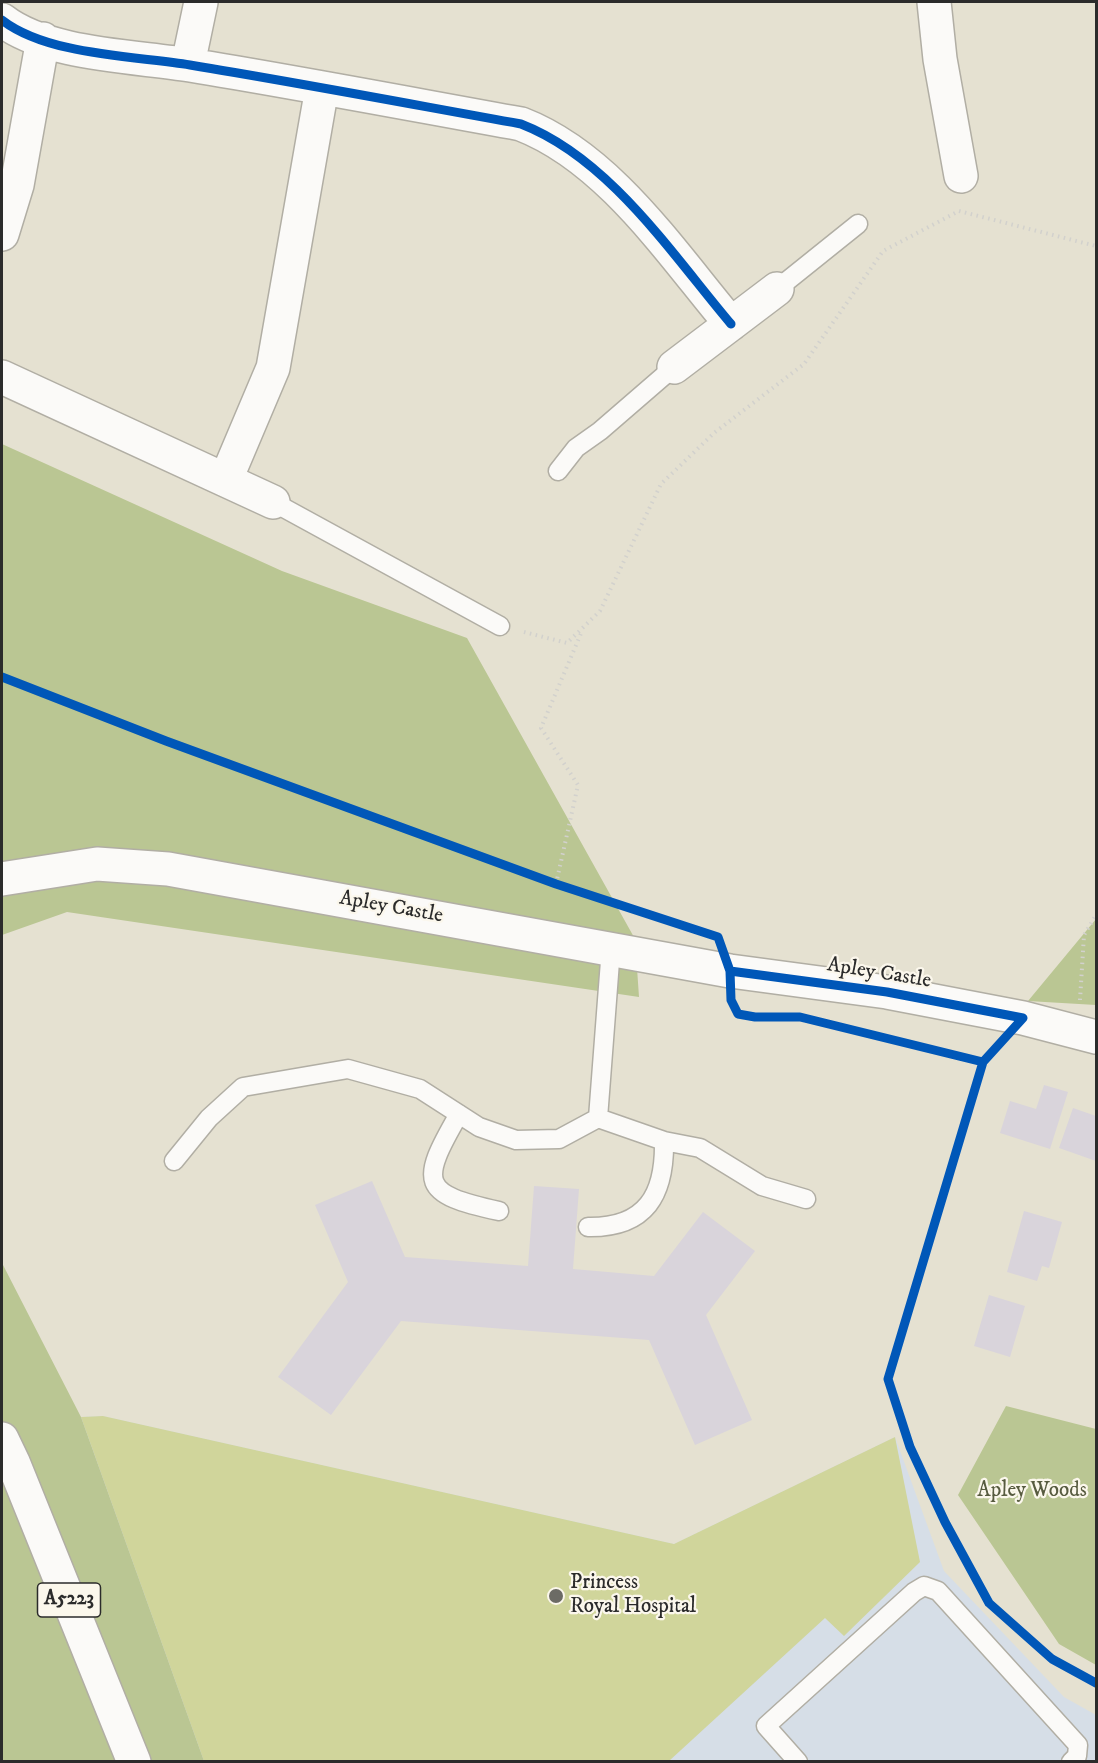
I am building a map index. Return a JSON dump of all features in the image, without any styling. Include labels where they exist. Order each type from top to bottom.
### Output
[{"type":"street","points":[[188,64],[201,2]]},
{"type":"street","points":[[934,2],[940,59],[961,176]]},
{"type":"street","points":[[2,20],[43,39],[82,51],[188,64],[322,88],[520,124],[549,135],[579,155],[614,185],[731,324]]},
{"type":"street","points":[[2,234],[17,186],[43,39]]},
{"type":"street","points":[[226,479],[273,368],[322,88]]},
{"type":"street","points":[[674,367],[777,289]]},
{"type":"street","points":[[2,377],[123,435],[226,479],[273,502]]},
{"type":"street","name":"Apley Castle","points":[[2,879],[97,864],[168,869],[730,971],[887,992],[1023,1018],[1088,1035]]},
{"type":"street","name":"A5223","points":[[2,1439],[134,1761]]},
{"type":"lane","points":[[777,289],[858,224]]},
{"type":"lane","points":[[558,471],[576,448],[600,431],[674,367]]},
{"type":"lane","points":[[273,502],[500,626]]},
{"type":"lane","points":[[598,1118],[611,948]]},
{"type":"lane","points":[[174,1161],[209,1118],[243,1087],[348,1069],[420,1089],[479,1127],[516,1140],[559,1139],[598,1118],[664,1141],[700,1148],[762,1186],[806,1198]]},
{"type":"lane","points":[[459,1114],[438,1154],[432,1178],[436,1188],[444,1195],[462,1202],[499,1211]]},
{"type":"lane","points":[[588,1227],[623,1224],[641,1214],[661,1181],[664,1141]]},
{"type":"lane","points":[[798,1761],[765,1726],[914,1592],[924,1586],[938,1592],[1078,1745],[1077,1756],[1071,1761]]},
{"type":"path","points":[[500,626],[567,643],[584,627],[600,611],[661,484],[714,433],[804,364],[883,251],[959,212],[1096,246]]},
{"type":"path","points":[[556,884],[578,785],[541,728],[584,627]]},
{"type":"path","points":[[544,880],[567,888]]},
{"type":"path","points":[[1088,1035],[1084,935],[1096,915]]},
{"type":"shaded area","name":"Princess Royal Hospital","points":[[103,1416],[674,1544],[895,1437],[944,1571],[1064,1697],[1096,1715],[1096,1761],[204,1761],[81,1417]]},
{"type":"green space","points":[[2,444],[282,571],[467,638],[635,939],[639,997],[67,912],[2,935]]},
{"type":"green space","points":[[1096,919],[1096,1005],[1028,1001]]},
{"type":"green space","points":[[2,1263],[81,1417],[204,1761],[2,1761]]},
{"type":"green space","name":"Apley Woods","points":[[1006,1406],[1096,1429],[1096,1665],[1059,1644],[958,1495]]},
{"type":"green space","name":"Princess Royal Hospital","points":[[103,1416],[674,1544],[895,1437],[920,1562],[844,1636],[825,1618],[669,1761],[204,1761],[81,1417]]},
{"type":"building","points":[[1044,1085],[1068,1092],[1050,1149],[1000,1133],[1010,1101],[1036,1109]]},
{"type":"building","points":[[1073,1108],[1096,1116],[1096,1161],[1059,1148]]},
{"type":"building","points":[[372,1181],[405,1257],[528,1266],[534,1186],[579,1189],[573,1269],[654,1276],[703,1212],[755,1251],[706,1315],[752,1420],[695,1445],[649,1340],[401,1321],[331,1415],[278,1377],[348,1282],[315,1205]]},
{"type":"building","points":[[1024,1211],[1062,1222],[1049,1268],[1042,1266],[1037,1281],[1007,1272]]},
{"type":"building","points":[[989,1295],[1025,1306],[1010,1357],[974,1346]]},
{"type":"cycle path","points":[[2,20],[42,41],[66,47],[190,65],[521,124],[553,139],[610,184],[661,238],[731,324]]},
{"type":"cycle path","points":[[2,677],[166,741],[556,884],[718,937],[730,971],[731,1000],[738,1014],[755,1017],[800,1017],[983,1062]]},
{"type":"cycle path","points":[[730,971],[887,992],[1023,1018]]},
{"type":"cycle path","points":[[1023,1018],[983,1062],[888,1379],[910,1447],[945,1522],[989,1603],[1052,1659],[1096,1683]]},
{"type":"place","name":"Princess Royal Hospital","points":[[556,1596]]}]
